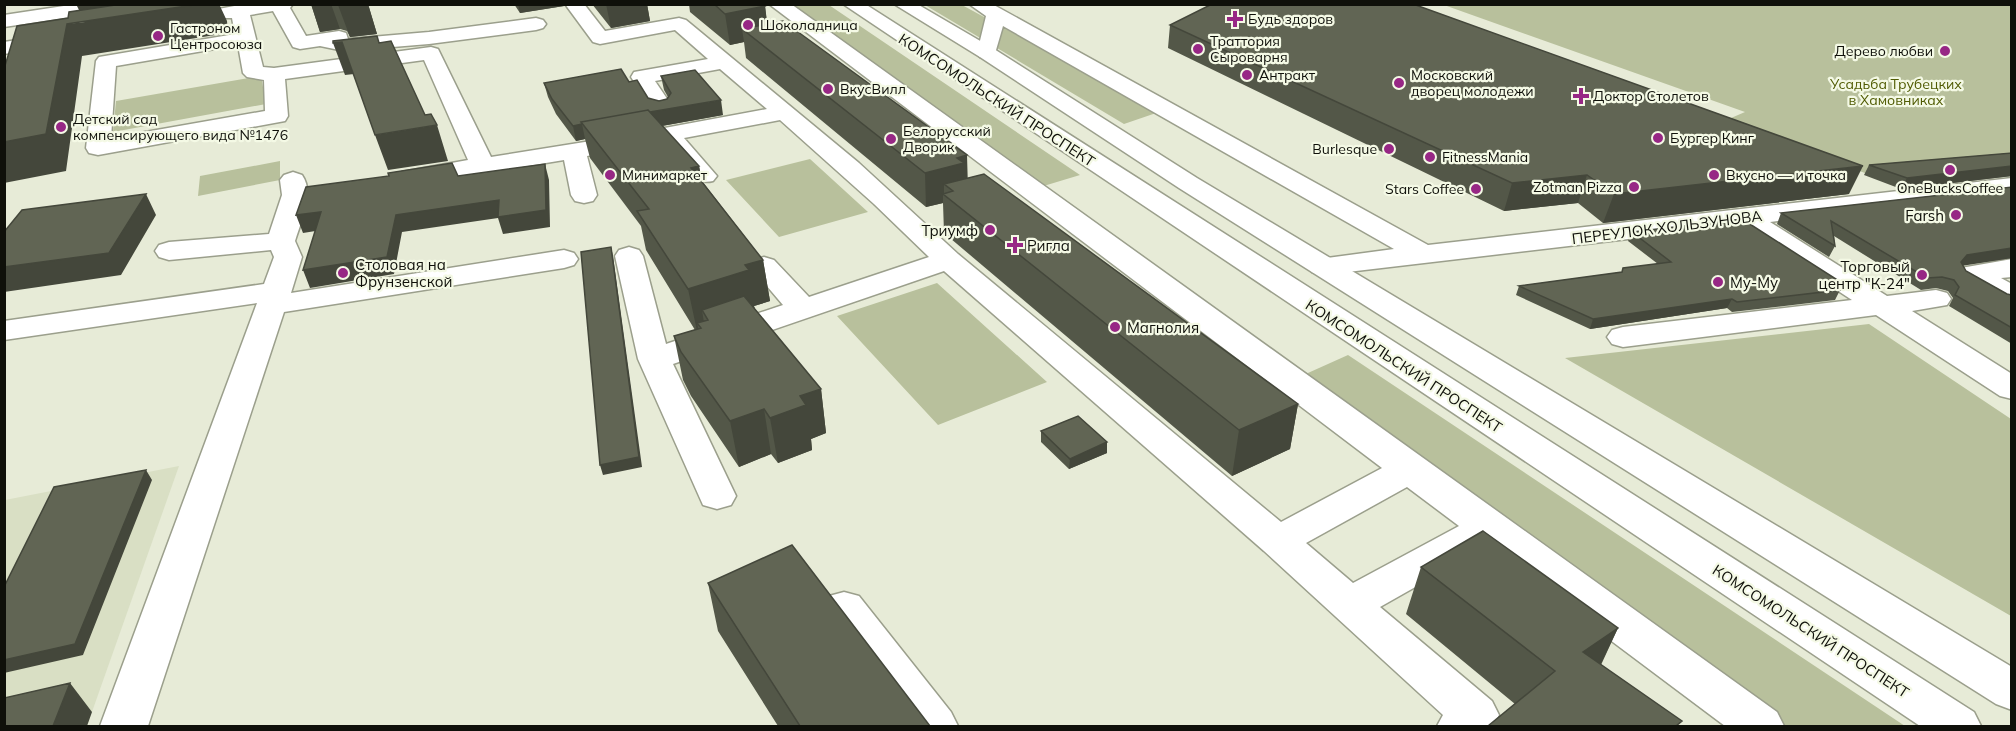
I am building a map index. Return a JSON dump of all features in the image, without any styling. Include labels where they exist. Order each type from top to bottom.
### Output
[{"type":"street","points":[[4,13],[8,4]]},
{"type":"street","points":[[4,21],[118,4]]},
{"type":"street","points":[[207,16],[284,4]]},
{"type":"street","points":[[574,4],[600,38],[679,24],[727,56],[784,112],[923,218],[948,260],[1278,541],[1475,715],[1461,726]]},
{"type":"street","points":[[778,4],[806,37],[1013,194],[1409,469],[1760,726]]},
{"type":"street","name":"КОМСОМОЛЬСКИЙ ПРОСПЕКТ","points":[[852,4],[1958,726]]},
{"type":"street","name":"КОМСОМОЛЬСКИЙ ПРОСПЕКТ","points":[[903,4],[987,53],[1188,183],[2012,691]]},
{"type":"street","points":[[279,5],[300,43],[457,18]]},
{"type":"street","points":[[987,53],[995,9],[1423,254]]},
{"type":"street","points":[[240,11],[254,73],[274,74],[431,53],[479,158]]},
{"type":"street","points":[[321,40],[344,45],[429,38],[536,24]]},
{"type":"street","points":[[4,48],[72,38]]},
{"type":"street","points":[[246,38],[106,61],[98,148],[277,116],[274,74]]},
{"type":"street","points":[[661,106],[642,77],[727,56]]},
{"type":"street","points":[[393,180],[574,151],[784,112]]},
{"type":"street","points":[[668,134],[704,176]]},
{"type":"street","points":[[574,151],[584,195]]},
{"type":"street","points":[[1854,183],[1897,199]]},
{"type":"street","name":"ПЕРЕУЛОК ХОЛЬЗУНОВА","points":[[1322,266],[2012,186]]},
{"type":"street","points":[[124,726],[288,257],[281,241],[302,189]]},
{"type":"street","points":[[1745,218],[2012,389]]},
{"type":"street","points":[[169,251],[281,241]]},
{"type":"street","points":[[629,256],[654,359],[717,496]]},
{"type":"street","points":[[4,331],[564,260]]},
{"type":"street","points":[[654,359],[768,335],[802,308],[948,260]]},
{"type":"street","points":[[764,266],[802,308]]},
{"type":"street","points":[[1623,337],[1936,299]]},
{"type":"street","points":[[1278,541],[1409,469]]},
{"type":"street","points":[[1349,605],[1489,527]]},
{"type":"street","points":[[844,608],[934,726]]},
{"type":"shaded area","points":[[179,466],[87,726],[5,726],[5,500]]},
{"type":"green space","points":[[784,5],[829,5],[1080,175],[1037,188]]},
{"type":"green space","points":[[925,5],[962,5],[1159,112],[1124,124]]},
{"type":"green space","name":"Усадьба Трубецких в Хамовниках","points":[[1444,5],[2011,5],[2011,168],[1884,180],[1724,121],[1745,112]]},
{"type":"green space","points":[[261,76],[266,104],[113,132],[116,101]]},
{"type":"green space","points":[[810,159],[868,212],[779,237],[726,180]]},
{"type":"green space","points":[[280,161],[280,180],[198,196],[200,176]]},
{"type":"green space","points":[[937,283],[1047,382],[938,425],[837,316]]},
{"type":"green space","points":[[1869,324],[2011,419],[2011,616],[1565,358]]},
{"type":"green space","points":[[1348,355],[1905,726],[1780,726],[1299,377]]},
{"type":"building","points":[[122,4],[200,4],[67,24],[46,134],[4,142],[4,69],[17,26],[68,18],[69,12]]},
{"type":"building","points":[[714,4],[763,4],[765,6],[725,14]]},
{"type":"building","name":"Московский дворец молодежи","points":[[1212,4],[1413,4],[1863,166],[1614,194],[1587,175],[1512,183],[1170,25]]},
{"type":"building","points":[[783,21],[967,155],[957,158],[964,163],[925,173],[742,29]]},
{"type":"building","points":[[377,36],[379,43],[391,41],[425,115],[431,114],[437,125],[375,135],[342,42],[333,43],[333,41]]},
{"type":"building","points":[[621,69],[629,82],[637,80],[648,98],[659,101],[667,99],[671,93],[661,76],[695,70],[721,100],[650,112],[648,110],[581,122],[582,124],[573,126],[552,99],[544,83]]},
{"type":"building","points":[[648,110],[699,166],[691,168],[763,260],[745,265],[749,270],[688,289],[637,211],[649,209],[581,122]]},
{"type":"building","points":[[2012,153],[2012,166],[1907,178],[1869,165]]},
{"type":"building","points":[[452,163],[458,176],[545,164],[546,210],[498,217],[499,200],[396,215],[387,257],[303,270],[321,212],[296,215],[306,187],[389,176],[388,173]]},
{"type":"building","points":[[984,174],[1298,404],[1239,430],[943,194],[953,191],[944,184]]},
{"type":"building","name":"Торговый центр \"К-24\"","points":[[2012,187],[2012,248],[1967,255],[1961,262],[1966,271],[2012,295],[2012,328],[1955,295],[1959,287],[1954,280],[1942,277],[1927,278],[1831,221],[1835,246],[1781,213]]},
{"type":"building","points":[[146,194],[109,253],[4,267],[4,232],[22,210]]},
{"type":"building","name":"Му-Му","points":[[1742,219],[1839,281],[1840,290],[1737,302],[1732,299],[1593,319],[1519,286],[1622,272],[1623,268],[1671,262],[1632,232]]},
{"type":"building","points":[[611,247],[639,457],[600,465],[581,252]]},
{"type":"building","points":[[744,296],[821,389],[800,396],[806,405],[770,418],[764,409],[730,421],[681,352],[674,336],[701,328],[697,323],[708,320],[702,310]]},
{"type":"building","points":[[1078,416],[1107,442],[1070,459],[1041,431]]},
{"type":"building","points":[[146,470],[75,644],[4,660],[4,587],[54,487]]},
{"type":"building","points":[[1483,531],[1618,628],[1583,652],[1682,721],[1676,726],[1488,726],[1555,671],[1421,567]]},
{"type":"building","points":[[792,545],[930,726],[800,726],[708,583]]},
{"type":"building","points":[[70,683],[53,726],[4,726],[4,698]]},
{"type":"place","name":"Будь здоров","points":[[1235,19]]},
{"type":"place","name":"Шоколадница","points":[[748,25]]},
{"type":"place","name":"Гастроном Центросоюза","points":[[158,36]]},
{"type":"place","name":"Траттория Сыроварня","points":[[1198,49]]},
{"type":"place","name":"Дерево любви","points":[[1945,51]]},
{"type":"place","name":"Антракт","points":[[1247,75]]},
{"type":"place","name":"Московский дворец молодежи","points":[[1399,83]]},
{"type":"place","name":"ВкусВилл","points":[[828,89]]},
{"type":"place","name":"Доктор Столетов","points":[[1581,96]]},
{"type":"place","name":"Детский сад компенсирующего вида №1476","points":[[61,127]]},
{"type":"place","name":"Бургер Кинг","points":[[1658,138]]},
{"type":"place","name":"Белорусский Дворик","points":[[891,139]]},
{"type":"place","name":"Burlesque","points":[[1389,149]]},
{"type":"place","name":"FitnessMania","points":[[1430,157]]},
{"type":"place","name":"OneBucksCoffee","points":[[1950,170]]},
{"type":"place","name":"Минимаркет","points":[[610,175]]},
{"type":"place","name":"Вкусно — и точка","points":[[1714,175]]},
{"type":"place","name":"Zotman Pizza","points":[[1634,187]]},
{"type":"place","name":"Stars Coffee","points":[[1476,189]]},
{"type":"place","name":"Farsh","points":[[1956,215]]},
{"type":"place","name":"Триумф","points":[[990,230]]},
{"type":"place","name":"Ригла","points":[[1015,245]]},
{"type":"place","name":"Столовая на Фрунзенской","points":[[343,273]]},
{"type":"place","name":"Торговый центр \"К-24\"","points":[[1922,275]]},
{"type":"place","name":"Му-Му","points":[[1718,282]]},
{"type":"place","name":"Магнолия","points":[[1115,327]]}]
